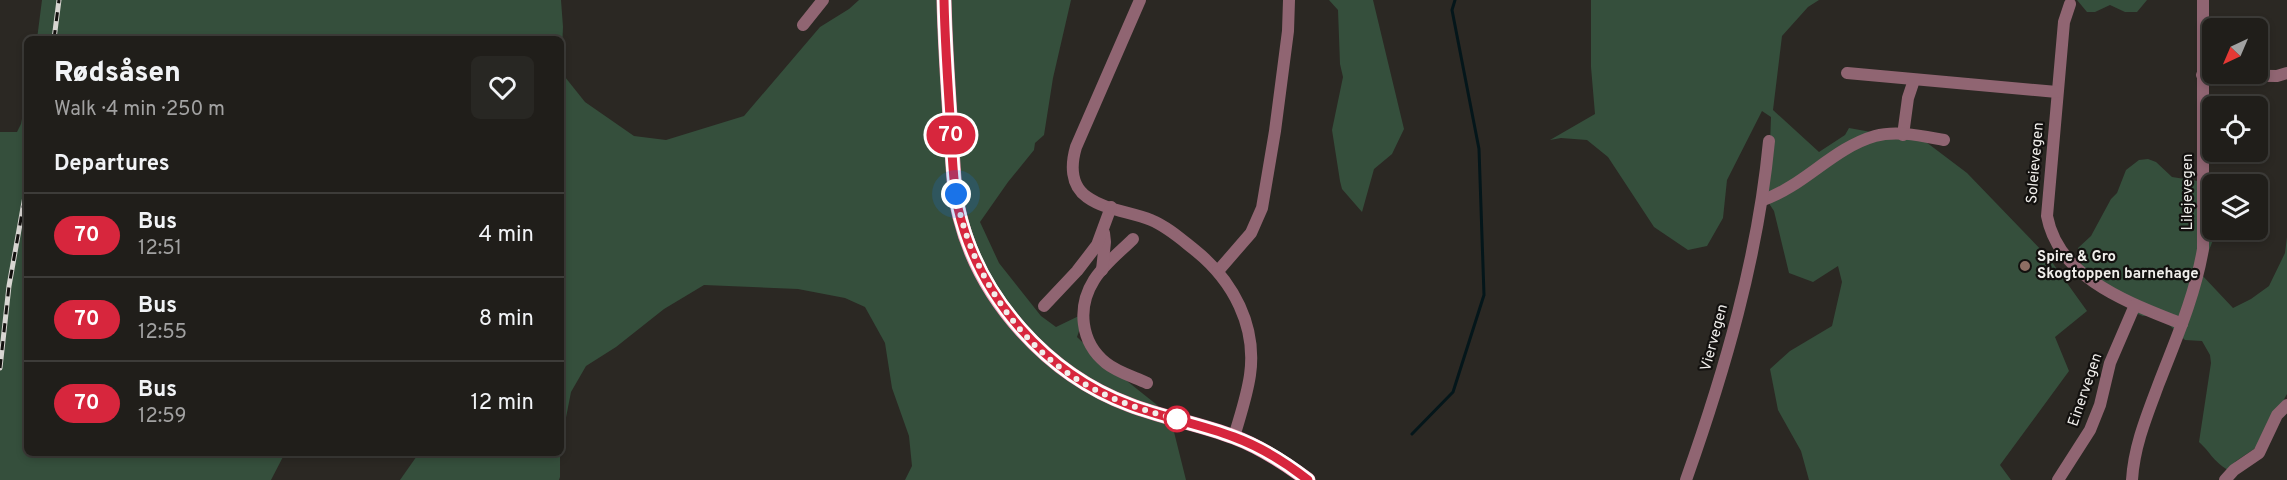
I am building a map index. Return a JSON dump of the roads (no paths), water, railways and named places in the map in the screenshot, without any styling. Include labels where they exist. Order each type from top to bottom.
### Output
[{"type":"main road","points":[[944,0],[952,155],[958,207],[973,254],[1002,306],[1041,350],[1088,386],[1130,405],[1234,437],[1268,453],[1308,480]]},
{"type":"street","points":[[803,24],[823,0]]},
{"type":"street","points":[[1140,0],[1076,147],[1072,160],[1074,178],[1085,196],[1151,220],[1168,230],[1218,271],[1230,286],[1245,319],[1251,356],[1245,399],[1234,437]]},
{"type":"street","points":[[1218,271],[1251,233],[1262,208],[1288,31],[1289,0]]},
{"type":"street","name":"Lilejevegen","points":[[2203,0],[2203,18]]},
{"type":"street","name":"Soleievegen","points":[[2070,4],[2064,22],[2048,224],[2053,236],[2075,267],[2097,285],[2135,305],[2182,324]]},
{"type":"street","points":[[1847,73],[2057,92]]},
{"type":"street","points":[[2268,76],[2287,73]]},
{"type":"street","points":[[1903,135],[1908,98],[1914,80]]},
{"type":"street","name":"Lilejevegen","points":[[2132,480],[2134,457],[2143,426],[2199,275],[2203,249],[2202,84]]},
{"type":"street","points":[[1763,200],[1788,190],[1858,143],[1876,136],[1903,135],[1944,140]]},
{"type":"street","name":"Viervegen","points":[[1686,480],[1718,388],[1749,268],[1763,200],[1769,141]]},
{"type":"street","points":[[1044,306],[1077,271],[1097,245],[1111,207]]},
{"type":"street","points":[[1102,270],[1105,242],[1103,230]]},
{"type":"street","points":[[1133,239],[1102,270],[1086,295],[1083,327],[1096,354],[1107,364],[1148,383]]},
{"type":"street","name":"Einervegen","points":[[2058,480],[2090,430],[2100,405],[2110,363],[2135,305]]},
{"type":"street","points":[[2225,480],[2234,470],[2259,453],[2277,416],[2287,405]]},
{"type":"waterway","points":[[1412,434],[1453,392],[1484,295],[1479,149],[1452,10],[1455,0]]},
{"type":"railway","points":[[54,36],[59,0]]},
{"type":"railway","points":[[0,368],[9,286],[24,202]]},
{"type":"place","name":"Spire & Gro Skogtoppen barnehage","points":[[2025,266]]}]
